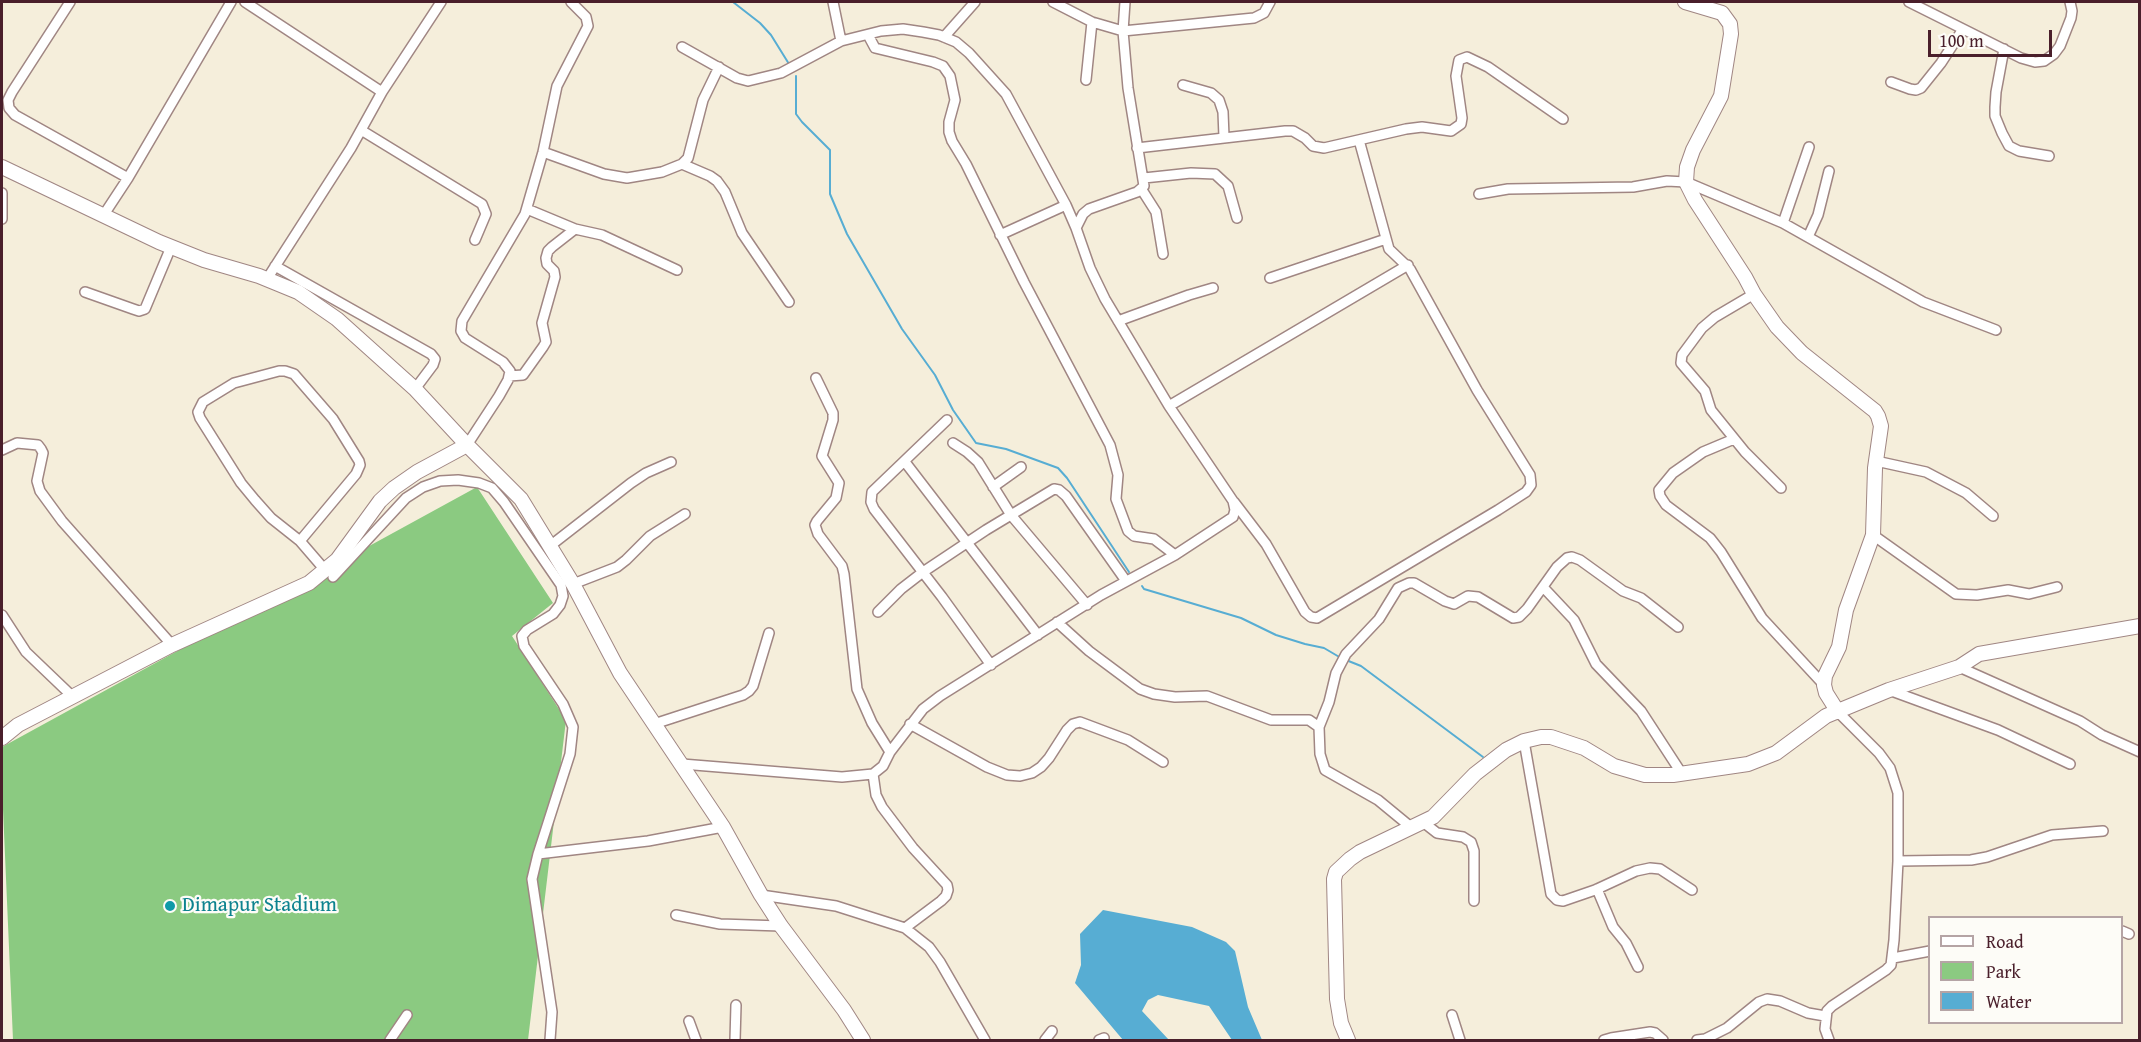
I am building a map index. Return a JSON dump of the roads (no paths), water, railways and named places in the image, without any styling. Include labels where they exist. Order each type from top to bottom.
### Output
[{"type":"street","points":[[70,2],[12,92],[8,100],[9,108],[15,115],[128,178]]},
{"type":"street","points":[[103,216],[128,178],[231,2]]},
{"type":"street","points":[[245,2],[382,92]]},
{"type":"street","points":[[267,279],[362,130],[382,92],[441,2]]},
{"type":"street","points":[[329,574],[380,501],[417,472],[467,445],[499,396],[509,376],[510,371],[503,362],[465,338],[461,331],[462,321],[527,209],[543,153],[557,86],[588,26],[586,17],[571,2]]},
{"type":"street","points":[[832,2],[842,41]]},
{"type":"street","points":[[944,37],[975,2]]},
{"type":"street","points":[[1053,2],[1092,22],[1123,31],[1254,18],[1264,13],[1270,2]]},
{"type":"street","points":[[1125,2],[1123,31],[1128,88],[1144,178],[1142,190]]},
{"type":"street","points":[[1685,2],[1722,14],[1730,24],[1731,34],[1721,96],[1693,150],[1687,167],[1686,182],[1695,200],[1777,327],[1802,354],[1875,411],[1881,426],[1876,461],[1873,535],[1846,610],[1839,647],[1825,676],[1824,685],[1826,693],[1838,712],[1880,753],[1890,768],[1898,793],[1898,861],[1893,958],[1886,970],[1832,1006],[1825,1016],[1825,1029],[1829,1041]]},
{"type":"street","points":[[1909,2],[2035,62],[2044,61],[2060,46],[2071,18],[2070,2]]},
{"type":"street","points":[[1086,80],[1092,22]]},
{"type":"street","points":[[682,47],[737,78],[748,81],[781,73],[842,41],[881,31],[903,29],[944,37],[956,42],[969,53],[1006,94],[1066,205],[1090,268],[1118,321],[1169,405],[1233,501],[1266,544],[1305,612],[1317,618],[1444,543],[1529,489],[1532,481],[1477,390],[1407,265],[1393,254],[1386,239],[1359,140]]},
{"type":"street","points":[[1891,82],[1910,89],[1921,88],[1963,29]]},
{"type":"street","points":[[868,35],[872,44],[879,50],[933,62],[946,69],[955,100],[949,122],[949,132],[1110,445],[1118,475],[1116,499],[1128,531],[1134,536],[1154,539],[1175,555]]},
{"type":"street","points":[[2004,49],[1995,107],[1995,116],[2002,133],[2009,146],[2019,151],[2049,156]]},
{"type":"street","points":[[1137,148],[1293,131],[1316,148],[1422,127],[1451,130],[1461,124],[1456,85],[1457,67],[1461,58],[1467,57],[1488,67],[1563,119]]},
{"type":"street","points":[[543,153],[604,174],[627,178],[662,172],[682,164],[688,158],[703,100],[719,67]]},
{"type":"street","points":[[1183,85],[1211,93],[1219,100],[1223,112],[1224,137]]},
{"type":"street","points":[[362,130],[482,204],[486,209],[486,214],[475,240]]},
{"type":"street","points":[[1783,223],[1809,147]]},
{"type":"street","points":[[682,164],[717,181],[725,192],[742,233],[789,302]]},
{"type":"street","points":[[2,167],[171,247],[221,266],[267,279],[298,292],[337,319],[415,389],[521,499],[573,584],[620,674],[723,827],[781,926],[844,1010],[863,1041]]},
{"type":"street","points":[[1808,237],[1818,215],[1829,171]]},
{"type":"street","points":[[1144,178],[1191,173],[1215,174],[1228,186],[1237,218]]},
{"type":"street","points":[[1479,194],[1508,189],[1633,187],[1667,181],[1686,182],[1783,223],[1923,302],[1996,330]]},
{"type":"street","points":[[1076,228],[1083,214],[1089,209],[1142,190]]},
{"type":"street","points":[[1142,190],[1156,212],[1163,254]]},
{"type":"street","points":[[2,194],[2,219]]},
{"type":"street","points":[[1000,235],[1066,205]]},
{"type":"street","points":[[527,209],[575,229],[602,235],[677,270]]},
{"type":"street","points":[[509,376],[523,375],[546,342],[542,323],[555,277],[546,258],[552,247],[575,229]]},
{"type":"street","points":[[1270,278],[1386,239]]},
{"type":"street","points":[[85,292],[139,311],[145,309],[171,247]]},
{"type":"street","points":[[1169,405],[1407,265]]},
{"type":"street","points":[[276,266],[431,354],[435,359],[433,365],[415,389]]},
{"type":"street","points":[[1118,321],[1214,288]]},
{"type":"street","points":[[1754,294],[1708,323],[1689,345],[1681,363],[1704,391],[1711,410],[1734,439],[1781,488]]},
{"type":"street","points":[[300,541],[356,474],[360,465],[357,457],[333,419],[294,374],[279,371],[234,382],[203,402],[198,412],[200,418],[241,483],[255,500],[271,518],[300,541],[329,574]]},
{"type":"street","points":[[816,378],[833,413],[822,456],[839,483],[836,498],[815,525],[818,534],[842,566],[844,574],[856,690],[872,723],[890,752]]},
{"type":"street","points":[[947,420],[872,492],[871,502],[991,665]]},
{"type":"street","points":[[1734,439],[1703,452],[1672,473],[1659,490],[1660,496],[1666,505],[1710,538],[1762,618],[1824,685]]},
{"type":"street","points":[[2,450],[17,442],[38,445],[43,453],[37,481],[40,491],[62,521],[172,645]]},
{"type":"street","points":[[953,443],[978,462],[1011,515],[1087,605]]},
{"type":"street","points":[[1876,461],[1926,472],[1966,493],[1993,516]]},
{"type":"street","points":[[550,546],[631,483],[646,473],[671,462]]},
{"type":"street","points":[[905,462],[1038,634]]},
{"type":"street","points":[[993,487],[1021,467]]},
{"type":"street","points":[[2,738],[18,725],[172,645],[329,574],[406,498],[423,486],[440,481],[458,480],[479,483],[492,488],[561,585],[563,596],[553,614],[526,630],[522,636],[524,646],[563,704],[573,727],[570,754],[532,879],[552,1012],[550,1041]]},
{"type":"street","points":[[878,612],[923,572],[1047,492],[1059,490],[1066,496],[1126,581]]},
{"type":"street","points":[[682,764],[842,777],[873,774],[883,766],[890,752],[923,709],[1057,622],[1175,555],[1233,517],[1235,510],[1233,501]]},
{"type":"street","points":[[573,584],[616,567],[650,536],[685,514]]},
{"type":"street","points":[[1873,535],[1956,594],[1977,595],[2008,590],[2029,594],[2057,587]]},
{"type":"street","points":[[1474,901],[1474,851],[1471,842],[1463,837],[1437,833],[1418,825],[1325,770],[1320,754],[1319,726],[1343,658],[1379,619],[1398,588],[1409,583],[1420,585],[1454,604],[1468,596],[1479,597],[1513,618],[1522,615],[1562,562],[1572,557],[1580,560],[1623,591],[1641,598],[1678,627]]},
{"type":"street","points":[[1543,587],[1574,620],[1596,664],[1641,711],[1682,774]]},
{"type":"street","points":[[2,615],[26,652],[73,697]]},
{"type":"street","points":[[1057,622],[1089,651],[1140,688],[1154,694],[1174,697],[1207,696],[1270,720],[1309,720],[1319,726]]},
{"type":"street","points":[[1348,1041],[1336,999],[1334,879],[1336,872],[1360,852],[1433,817],[1484,767],[1506,750],[1524,741],[1551,737],[1584,748],[1614,766],[1645,775],[1682,774],[1748,764],[1776,753],[1826,716],[1889,690],[1959,667],[1979,654],[2139,626]]},
{"type":"street","points":[[654,724],[749,691],[753,686],[769,633]]},
{"type":"street","points":[[1959,667],[2080,721],[2102,735],[2139,752]]},
{"type":"street","points":[[1889,690],[1998,730],[2070,764]]},
{"type":"street","points":[[910,724],[987,767],[1007,775],[1020,776],[1041,766],[1049,758],[1066,730],[1080,722],[1128,740],[1163,762]]},
{"type":"street","points":[[1524,741],[1551,894],[1557,900],[1563,901],[1597,889],[1636,871],[1650,868],[1660,870],[1692,890]]},
{"type":"street","points":[[873,774],[876,795],[882,807],[913,848],[947,885],[946,896],[905,928]]},
{"type":"street","points":[[538,854],[648,841],[723,827]]},
{"type":"street","points":[[1898,861],[1971,860],[2052,835],[2103,831]]},
{"type":"street","points":[[1597,889],[1613,927],[1626,943],[1638,967]]},
{"type":"street","points":[[761,895],[836,906],[905,928],[928,947],[940,962],[986,1041]]},
{"type":"street","points":[[676,915],[720,924],[781,926]]},
{"type":"street","points":[[1893,958],[1928,951]]},
{"type":"street","points":[[1697,1041],[1727,1028],[1767,999],[1780,1001],[1808,1013],[1825,1016]]},
{"type":"street","points":[[735,1041],[736,1005]]},
{"type":"street","points":[[390,1041],[407,1015]]},
{"type":"street","points":[[1452,1015],[1460,1041]]},
{"type":"street","points":[[689,1021],[696,1041]]},
{"type":"street","points":[[1045,1041],[1052,1031]]},
{"type":"street","points":[[1604,1041],[1650,1032],[1655,1033],[1663,1041]]},
{"type":"water","points":[[1103,910],[1192,927],[1226,942],[1235,951],[1248,1007],[1262,1040],[1232,1040],[1209,1006],[1158,995],[1148,1000],[1142,1011],[1169,1040],[1123,1040],[1075,983],[1081,965],[1080,934]]},
{"type":"waterway","points":[[733,2],[760,23],[771,35],[789,64]]},
{"type":"waterway","points":[[796,76],[796,114],[830,150],[830,194],[847,234],[902,329],[935,375],[953,410],[976,443],[1006,449],[1058,468],[1129,572]]},
{"type":"waterway","points":[[1142,586],[1144,589],[1241,618],[1276,635],[1324,648],[1341,658]]},
{"type":"waterway","points":[[1346,660],[1361,666],[1483,757]]},
{"type":"place","name":"Dimapur Stadium","points":[[170,906]]}]
